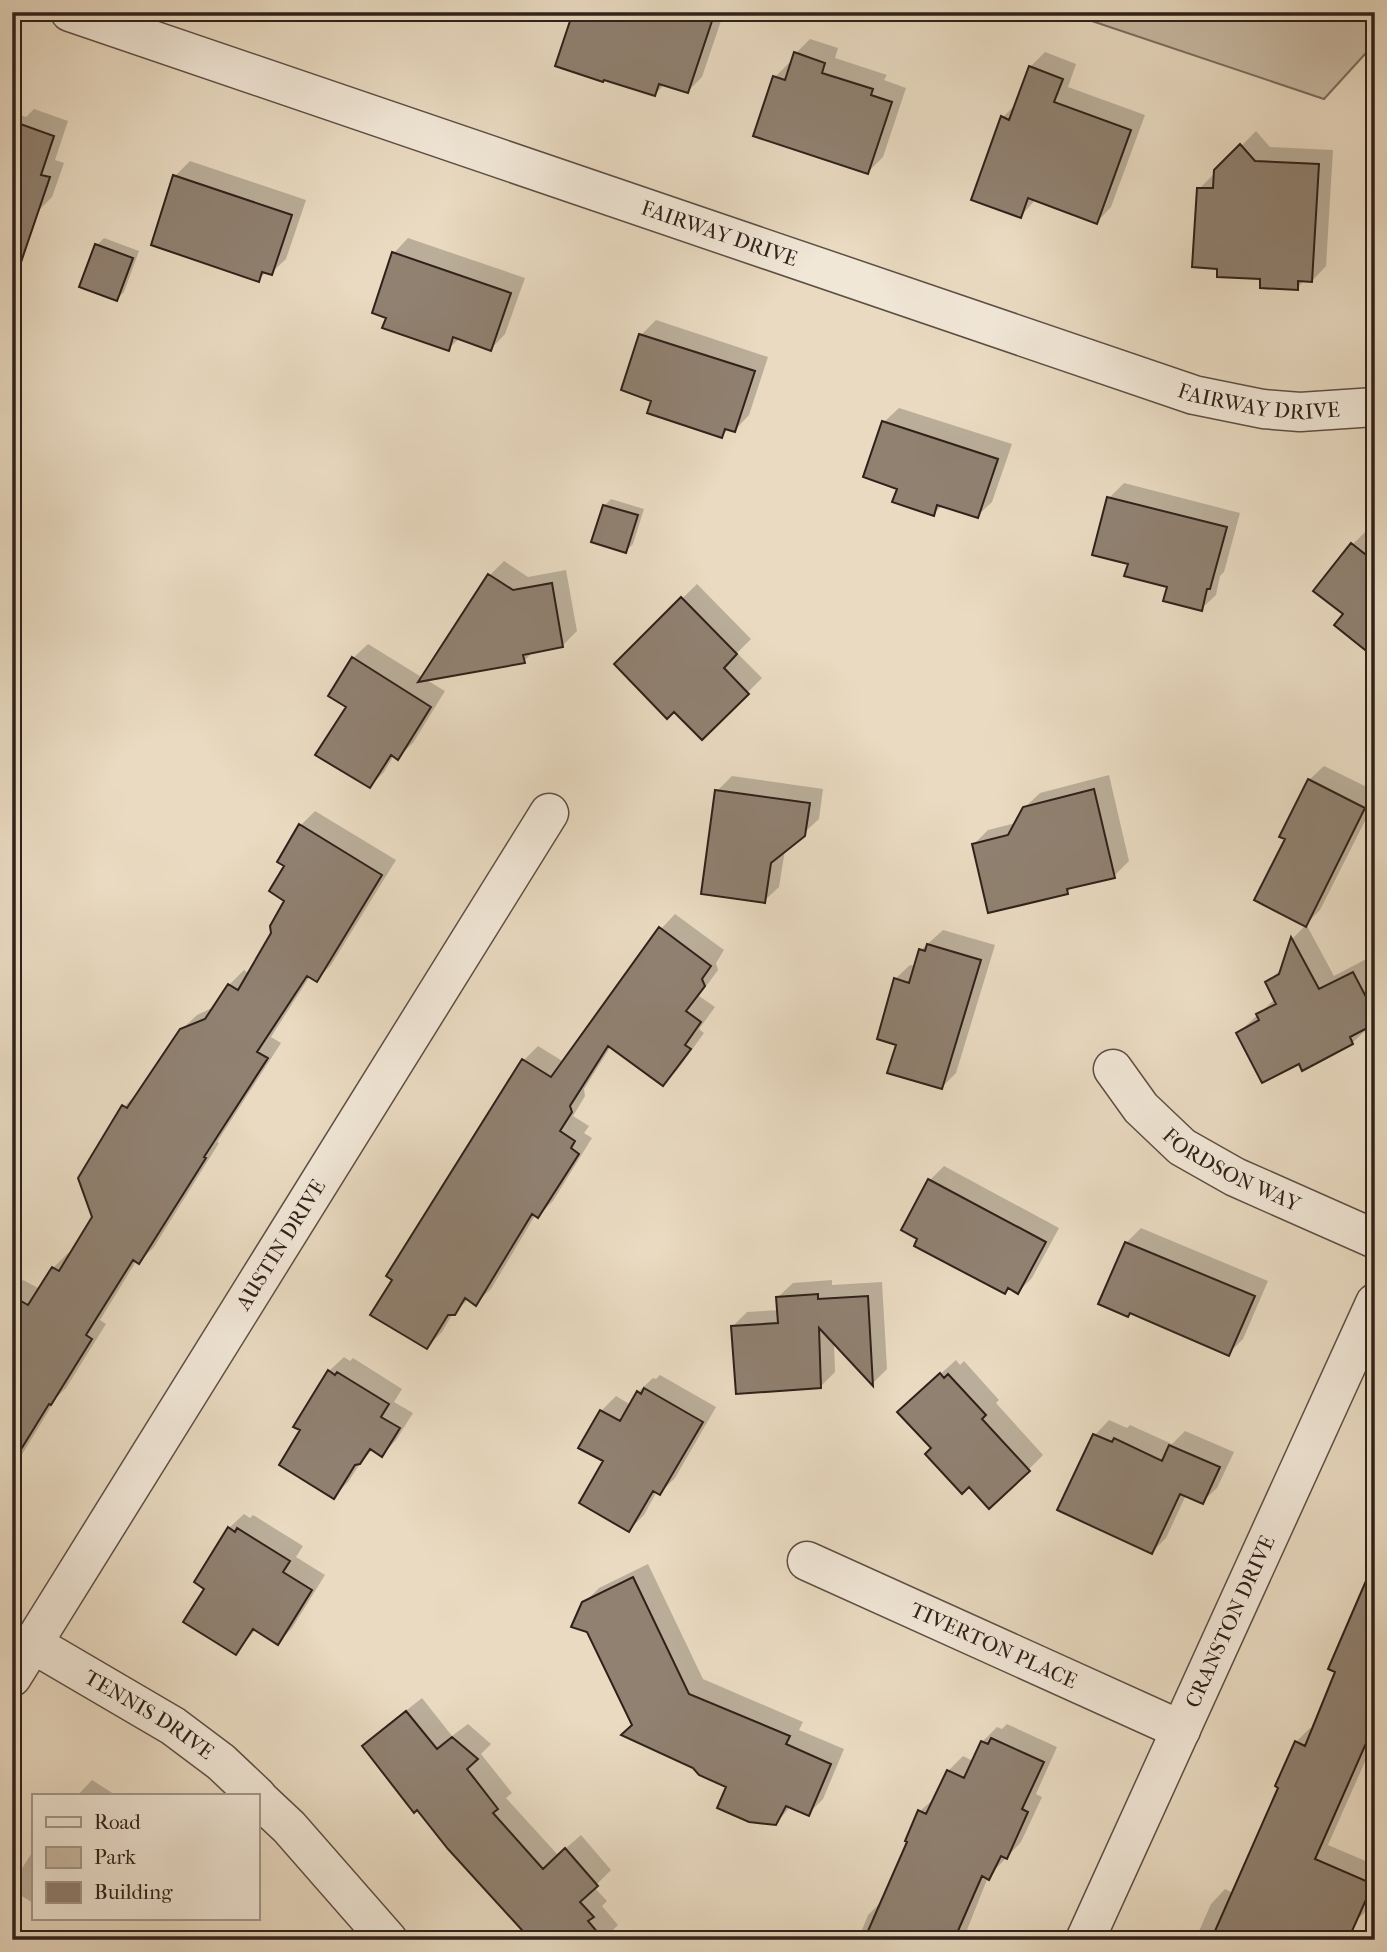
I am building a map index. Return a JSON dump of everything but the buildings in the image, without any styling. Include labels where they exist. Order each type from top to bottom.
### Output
[{"type":"street","name":"FAIRWAY DRIVE","points":[[71,12],[1194,395],[1262,409],[1287,411],[1375,407]]},
{"type":"street","name":"AUSTIN DRIVE","points":[[12,1677],[549,813]]},
{"type":"street","name":"FORDSON WAY","points":[[1113,1069],[1141,1108],[1182,1147],[1235,1177],[1375,1239]]},
{"type":"street","name":"CRANSTON DRIVE","points":[[1085,1940],[1375,1303]]},
{"type":"street","name":"TIVERTON PLACE","points":[[807,1561],[1181,1730]]},
{"type":"street","name":"TENNIS DRIVE","points":[[33,1644],[173,1726],[221,1762],[255,1794]]},
{"type":"street","name":"TENNIS DRIVE","points":[[259,1798],[289,1827],[388,1940]]},
{"type":"green space","points":[[1065,12],[1375,12],[1375,43],[1324,99]]}]
